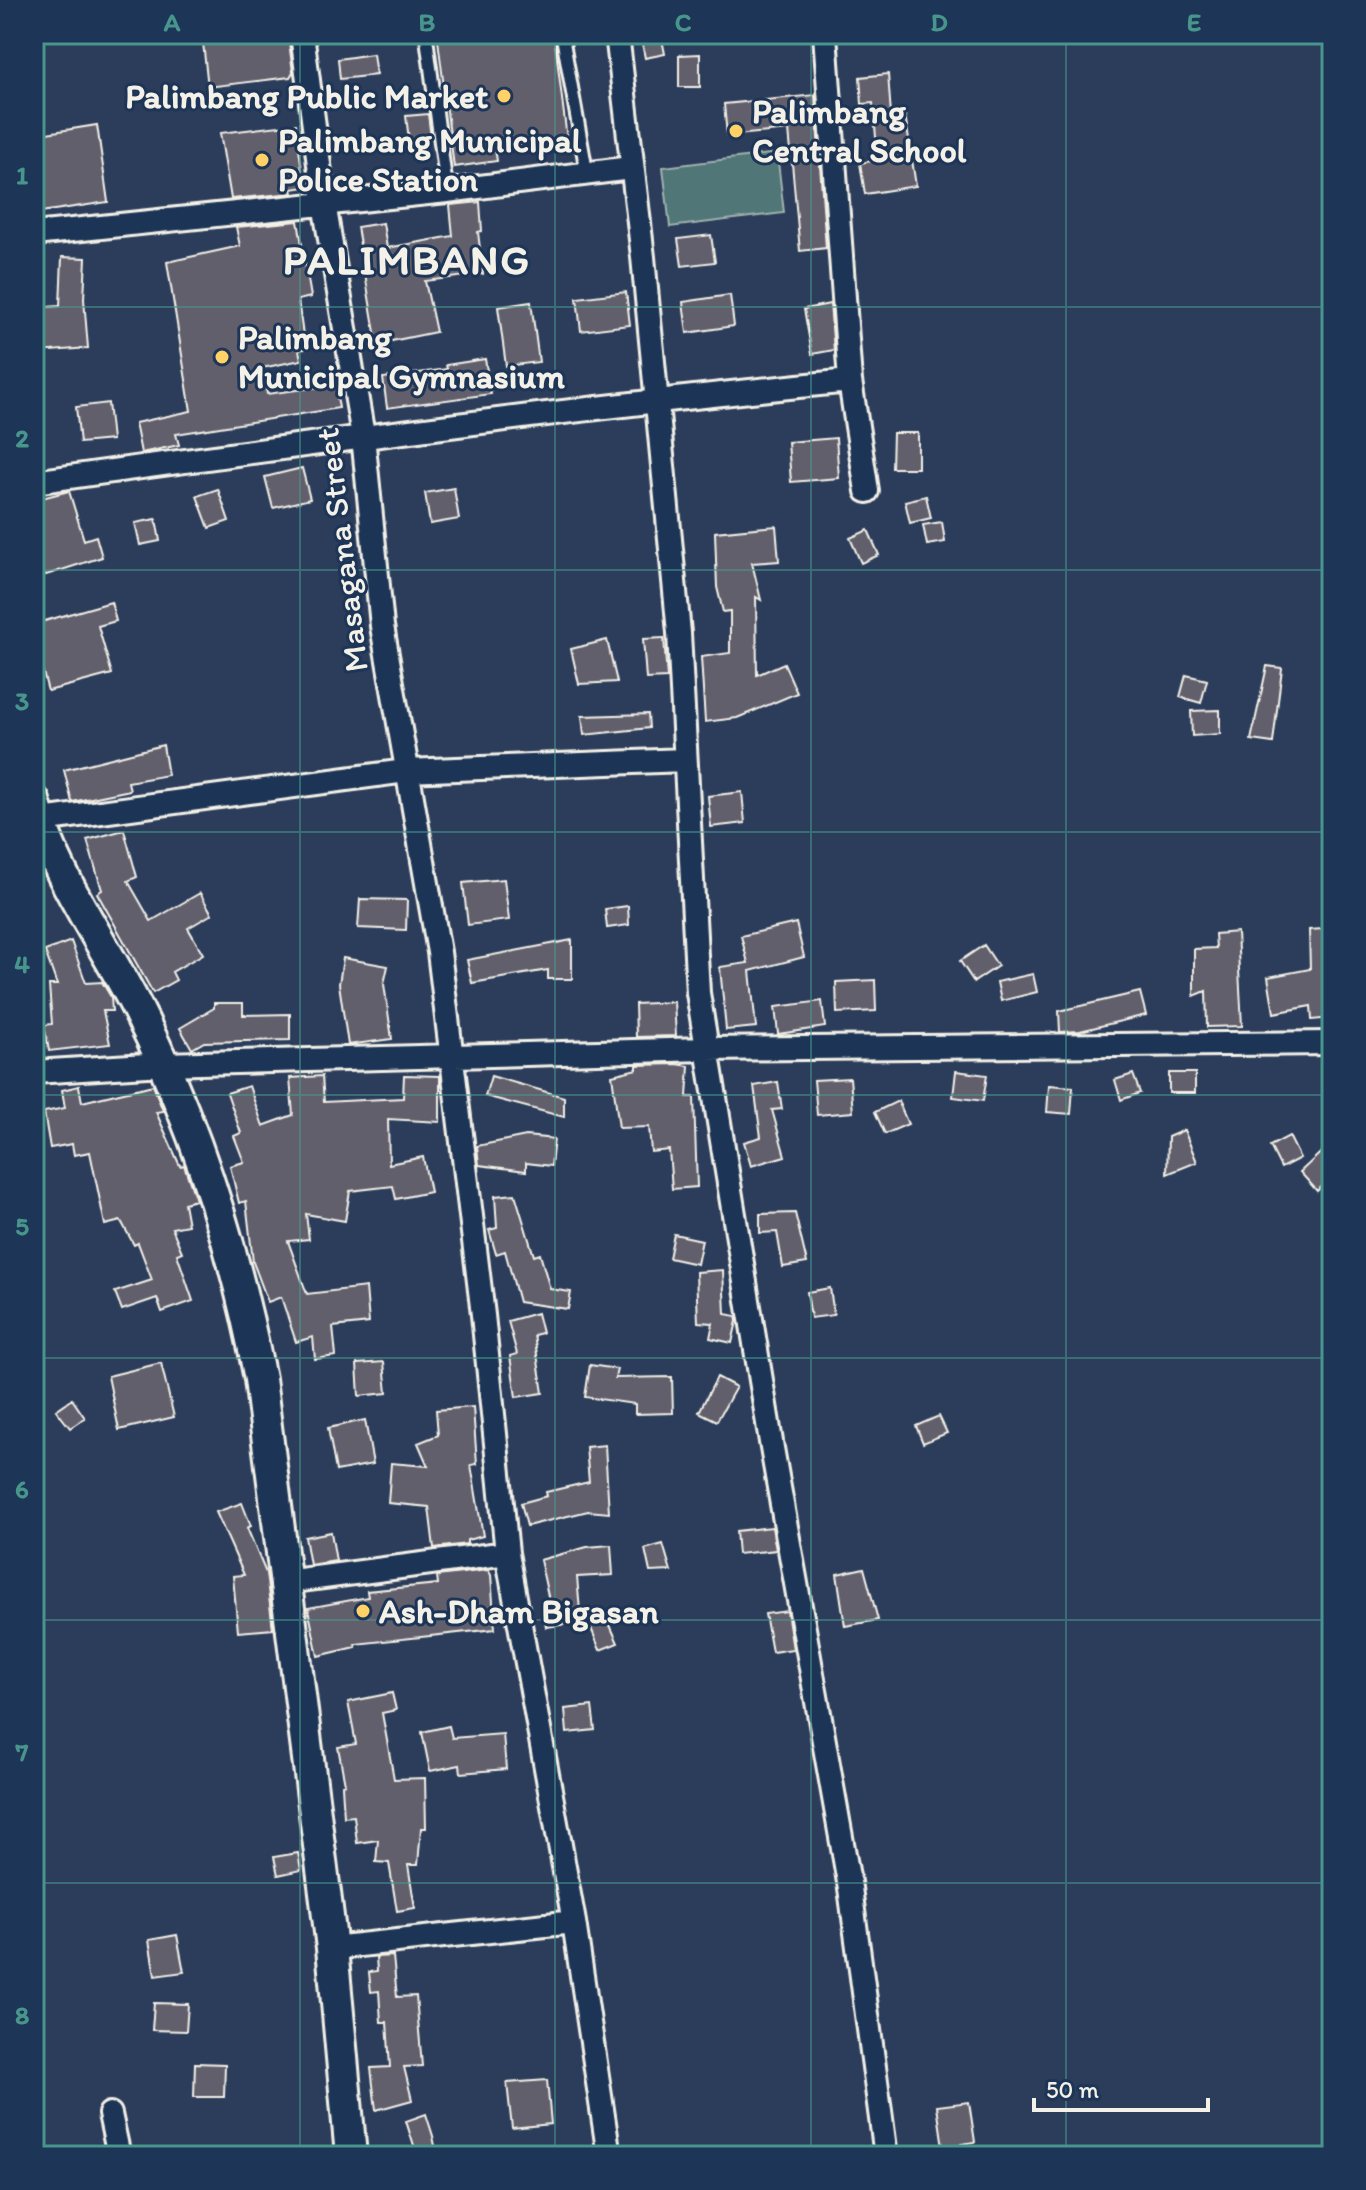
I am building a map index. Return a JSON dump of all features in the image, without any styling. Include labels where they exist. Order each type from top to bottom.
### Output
[{"type":"street","name":"Masagana Street","points":[[302,34],[324,203],[363,436],[382,626],[439,952],[507,1553],[574,1922],[609,2156]]},
{"type":"street","points":[[617,34],[679,633],[698,993],[705,1049],[850,1888],[886,2156]]},
{"type":"street","points":[[825,34],[850,381],[867,491]]},
{"type":"street","points":[[34,234],[447,191],[631,168]]},
{"type":"street","points":[[34,482],[363,436],[657,400],[850,381]]},
{"type":"street","points":[[351,2156],[332,1948],[260,1379],[235,1263],[189,1119],[136,1006],[64,877],[36,814],[406,771],[685,760]]},
{"type":"street","points":[[34,1072],[163,1064],[705,1049],[1332,1043]]},
{"type":"street","points":[[285,1582],[507,1553]]},
{"type":"street","points":[[332,1948],[574,1922]]},
{"type":"street","points":[[110,2114],[119,2156]]},
{"type":"lane","points":[[426,34],[447,191]]},
{"type":"lane","points":[[562,34],[587,174]]},
{"type":"green space","points":[[777,153],[784,213],[670,227],[663,167]]},
{"type":"building","points":[[202,34],[288,34],[293,72],[290,77],[208,87]]},
{"type":"building","name":"Palimbang Public Market","points":[[489,34],[554,34],[567,139],[495,148],[497,161],[454,167],[438,40]]},
{"type":"building","points":[[640,34],[661,34],[665,54],[645,58]]},
{"type":"building","points":[[373,54],[376,75],[340,79],[338,59]]},
{"type":"building","points":[[700,54],[700,87],[679,87],[679,55]]},
{"type":"building","points":[[888,74],[891,115],[905,114],[916,186],[865,194],[860,163],[878,160],[873,103],[862,104],[860,77]]},
{"type":"building","points":[[815,95],[826,248],[800,251],[789,130],[727,136],[724,104]]},
{"type":"building","points":[[428,114],[431,138],[409,140],[406,116]]},
{"type":"building","name":"Palimbang Municipal Police Station","points":[[296,124],[304,187],[292,189],[293,193],[231,199],[220,133]]},
{"type":"building","points":[[97,125],[108,202],[34,213],[34,135]]},
{"type":"building","points":[[480,202],[482,231],[478,232],[483,274],[425,281],[436,332],[377,344],[357,227],[383,223],[387,248],[453,236],[450,205]]},
{"type":"building","points":[[298,221],[311,297],[298,300],[305,349],[299,350],[301,360],[262,368],[267,394],[335,385],[339,408],[176,434],[179,445],[141,453],[135,423],[191,411],[167,262],[240,246],[236,227]]},
{"type":"building","points":[[711,235],[715,262],[682,266],[678,239]]},
{"type":"building","points":[[62,257],[86,258],[84,299],[88,348],[38,352],[34,308],[60,306]]},
{"type":"building","points":[[626,292],[630,325],[581,331],[577,298]]},
{"type":"building","points":[[730,295],[734,326],[687,333],[683,302]]},
{"type":"building","points":[[531,302],[539,362],[506,366],[498,307]]},
{"type":"building","points":[[830,304],[834,350],[812,354],[804,309]]},
{"type":"building","points":[[485,359],[491,394],[387,408],[383,378],[447,369],[446,365]]},
{"type":"building","points":[[108,403],[112,440],[80,443],[76,407]]},
{"type":"building","points":[[893,433],[918,433],[918,468],[892,468]]},
{"type":"building","points":[[836,438],[839,478],[791,482],[788,442]]},
{"type":"building","points":[[302,468],[310,499],[273,508],[265,477]]},
{"type":"building","points":[[454,488],[459,519],[430,524],[425,493]]},
{"type":"building","points":[[218,489],[229,521],[209,528],[197,496]]},
{"type":"building","points":[[69,491],[84,540],[96,536],[102,557],[34,579],[34,500]]},
{"type":"building","points":[[926,496],[931,518],[910,523],[905,501]]},
{"type":"building","points":[[156,519],[160,541],[140,545],[135,523]]},
{"type":"building","points":[[942,522],[945,542],[927,545],[923,525]]},
{"type":"building","points":[[776,526],[779,561],[752,563],[761,600],[756,597],[757,675],[784,663],[797,693],[737,718],[705,722],[701,657],[730,653],[730,611],[723,612],[717,587],[715,532]]},
{"type":"building","points":[[868,530],[879,555],[861,563],[850,538]]},
{"type":"building","points":[[111,602],[116,621],[98,626],[112,674],[48,691],[34,639],[34,624]]},
{"type":"building","points":[[664,638],[667,678],[646,679],[643,639]]},
{"type":"building","points":[[607,640],[617,682],[579,684],[571,649]]},
{"type":"building","points":[[1267,666],[1282,668],[1273,743],[1251,740]]},
{"type":"building","points":[[1186,675],[1207,680],[1201,703],[1180,697]]},
{"type":"building","points":[[1220,710],[1220,734],[1192,736],[1191,711]]},
{"type":"building","points":[[648,714],[649,728],[584,735],[582,716]]},
{"type":"building","points":[[163,745],[168,775],[128,782],[130,790],[72,802],[64,770]]},
{"type":"building","points":[[742,792],[745,823],[711,827],[708,796]]},
{"type":"building","points":[[124,830],[137,877],[128,881],[151,921],[200,893],[212,914],[188,928],[203,954],[172,972],[176,980],[153,993],[97,893],[102,890],[87,840]]},
{"type":"building","points":[[504,879],[509,920],[468,925],[463,883]]},
{"type":"building","points":[[360,899],[407,900],[406,930],[358,928]]},
{"type":"building","points":[[628,906],[629,925],[607,928],[605,909]]},
{"type":"building","points":[[796,923],[804,957],[750,971],[756,1027],[726,1030],[720,967],[748,963],[741,936]]},
{"type":"building","points":[[1323,929],[1332,1018],[1312,1020],[1311,1006],[1274,1013],[1268,977],[1310,969],[1309,930]]},
{"type":"building","points":[[1237,932],[1242,1026],[1207,1027],[1206,991],[1194,996],[1194,949],[1216,948],[1215,934]]},
{"type":"building","points":[[572,940],[572,979],[548,979],[548,970],[472,983],[467,960]]},
{"type":"building","points":[[71,941],[86,983],[102,982],[111,997],[112,1011],[103,1011],[110,1044],[49,1051],[44,1025],[52,1024],[49,985],[57,985],[45,951]]},
{"type":"building","points":[[984,945],[998,966],[974,982],[960,961]]},
{"type":"building","points":[[343,958],[388,966],[384,984],[392,1039],[348,1045],[339,984]]},
{"type":"building","points":[[1033,974],[1037,992],[1001,1001],[997,982]]},
{"type":"building","points":[[875,980],[876,1011],[837,1013],[836,982]]},
{"type":"building","points":[[1140,992],[1146,1015],[1080,1031],[1060,1032],[1059,1011]]},
{"type":"building","points":[[822,1001],[825,1027],[778,1034],[775,1007]]},
{"type":"building","points":[[674,1002],[676,1036],[636,1037],[635,1004]]},
{"type":"building","points":[[214,1003],[243,1003],[243,1015],[290,1014],[290,1040],[204,1042],[192,1049],[180,1028],[214,1008]]},
{"type":"building","points":[[637,1065],[689,1066],[687,1097],[694,1097],[697,1187],[672,1189],[669,1150],[651,1152],[649,1127],[619,1128],[612,1075],[637,1069]]},
{"type":"building","points":[[956,1071],[987,1075],[983,1101],[953,1097]]},
{"type":"building","points":[[1169,1073],[1195,1073],[1195,1093],[1169,1093]]},
{"type":"building","points":[[1133,1074],[1140,1093],[1121,1100],[1115,1080]]},
{"type":"building","points":[[404,1075],[440,1076],[440,1122],[388,1119],[389,1164],[423,1157],[430,1192],[396,1199],[393,1186],[350,1191],[345,1221],[306,1214],[309,1239],[288,1241],[307,1294],[366,1287],[369,1323],[333,1327],[336,1356],[315,1359],[313,1337],[296,1342],[281,1297],[268,1302],[253,1262],[246,1201],[239,1203],[230,1166],[244,1162],[234,1136],[241,1133],[227,1093],[249,1086],[263,1126],[293,1115],[290,1078],[322,1076],[324,1102],[403,1098]]},
{"type":"building","points":[[491,1076],[564,1097],[564,1117],[485,1096]]},
{"type":"building","points":[[850,1078],[853,1112],[817,1115],[814,1080]]},
{"type":"building","points":[[778,1082],[782,1109],[772,1110],[785,1156],[751,1166],[744,1142],[761,1137],[754,1086]]},
{"type":"building","points":[[153,1085],[163,1111],[156,1112],[180,1166],[184,1165],[196,1200],[184,1203],[188,1225],[172,1228],[182,1252],[177,1254],[193,1301],[162,1312],[157,1298],[122,1310],[115,1292],[152,1280],[138,1243],[134,1245],[121,1221],[105,1225],[90,1152],[74,1155],[72,1144],[50,1148],[44,1112],[65,1108],[62,1090],[79,1086],[82,1102]]},
{"type":"building","points":[[1049,1085],[1073,1087],[1071,1114],[1047,1112]]},
{"type":"building","points":[[898,1101],[908,1124],[885,1134],[875,1112]]},
{"type":"building","points":[[1184,1130],[1197,1162],[1167,1174],[1168,1137]]},
{"type":"building","points":[[526,1136],[554,1139],[551,1166],[526,1163],[526,1171],[479,1165],[477,1146]]},
{"type":"building","points":[[1289,1136],[1300,1158],[1281,1168],[1270,1146]]},
{"type":"building","points":[[1332,1142],[1332,1177],[1317,1191],[1300,1172]]},
{"type":"building","points":[[515,1194],[534,1256],[540,1254],[550,1289],[571,1292],[568,1309],[519,1302],[505,1251],[496,1254],[489,1230],[497,1228],[495,1196]]},
{"type":"building","points":[[795,1213],[807,1263],[783,1267],[777,1232],[760,1233],[760,1214]]},
{"type":"building","points":[[674,1234],[702,1240],[697,1264],[669,1258]]},
{"type":"building","points":[[723,1270],[725,1314],[736,1316],[737,1321],[732,1343],[710,1338],[713,1323],[698,1322],[696,1272]]},
{"type":"building","points":[[830,1288],[834,1315],[811,1318],[807,1292]]},
{"type":"building","points":[[537,1313],[542,1333],[534,1335],[543,1393],[516,1397],[510,1356],[517,1354],[508,1321]]},
{"type":"building","points":[[384,1362],[387,1393],[359,1396],[357,1364]]},
{"type":"building","points":[[161,1363],[174,1417],[119,1430],[108,1376]]},
{"type":"building","points":[[590,1365],[617,1369],[615,1378],[672,1377],[673,1413],[635,1414],[635,1404],[585,1397]]},
{"type":"building","points":[[717,1377],[736,1387],[717,1421],[699,1412]]},
{"type":"building","points":[[72,1399],[85,1418],[70,1428],[56,1410]]},
{"type":"building","points":[[473,1407],[477,1464],[471,1465],[483,1536],[467,1540],[467,1544],[434,1548],[429,1507],[388,1503],[391,1463],[428,1466],[418,1443],[438,1435],[436,1410]]},
{"type":"building","points":[[939,1416],[947,1433],[923,1443],[916,1426]]},
{"type":"building","points":[[365,1420],[373,1464],[336,1471],[328,1428]]},
{"type":"building","points":[[605,1445],[609,1513],[588,1511],[527,1526],[521,1503],[547,1496],[546,1492],[589,1482],[586,1447]]},
{"type":"building","points":[[242,1503],[251,1526],[247,1528],[266,1573],[273,1629],[238,1632],[233,1576],[244,1575],[216,1512]]},
{"type":"building","points":[[772,1527],[776,1550],[738,1554],[736,1531]]},
{"type":"building","points":[[331,1532],[336,1561],[310,1565],[305,1537]]},
{"type":"building","points":[[663,1544],[671,1571],[650,1572],[645,1549]]},
{"type":"building","points":[[611,1545],[613,1575],[577,1577],[581,1622],[546,1627],[543,1606],[550,1605],[540,1560],[587,1547]]},
{"type":"building","points":[[864,1568],[878,1620],[845,1626],[837,1574]]},
{"type":"building","points":[[488,1570],[495,1629],[355,1644],[356,1647],[318,1656],[308,1608],[368,1597],[367,1591],[438,1584],[437,1576]]},
{"type":"building","points":[[787,1611],[793,1649],[772,1652],[765,1614]]},
{"type":"building","points":[[605,1614],[618,1643],[600,1650],[588,1621]]},
{"type":"building","points":[[392,1693],[396,1710],[382,1713],[394,1779],[425,1778],[426,1828],[421,1828],[418,1865],[408,1865],[415,1908],[397,1911],[389,1863],[376,1862],[378,1840],[357,1843],[354,1816],[344,1817],[342,1785],[345,1784],[338,1747],[356,1744],[348,1702]]},
{"type":"building","points":[[592,1706],[595,1730],[567,1733],[565,1709]]},
{"type":"building","points":[[449,1726],[452,1738],[503,1734],[506,1769],[461,1773],[460,1765],[430,1771],[422,1732]]},
{"type":"building","points":[[298,1853],[301,1870],[278,1875],[274,1857]]},
{"type":"building","points":[[177,1935],[184,1972],[155,1976],[149,1940]]},
{"type":"building","points":[[393,1956],[397,1997],[416,1996],[422,2066],[404,2067],[412,2100],[376,2110],[371,2068],[390,2067],[387,2022],[381,2022],[379,1991],[371,1992],[369,1972],[377,1971],[376,1957]]},
{"type":"building","points":[[154,2003],[188,2004],[186,2031],[152,2030]]},
{"type":"building","points":[[195,2063],[225,2064],[224,2097],[194,2097]]},
{"type":"building","points":[[547,2080],[551,2124],[512,2128],[507,2083]]},
{"type":"building","points":[[969,2102],[975,2142],[943,2147],[937,2106]]},
{"type":"building","points":[[426,2114],[437,2156],[417,2156],[406,2121]]},
{"type":"place","name":"Palimbang Public Market","points":[[504,96]]},
{"type":"place","name":"Palimbang Central School","points":[[736,131]]},
{"type":"place","name":"Palimbang Municipal Police Station","points":[[262,160]]},
{"type":"place","name":"Palimbang Municipal Gymnasium","points":[[222,357]]},
{"type":"place","name":"Ash-Dham Bigasan","points":[[363,1611]]},
{"type":"district","name":"PALIMBANG","points":[[407,259]]}]
